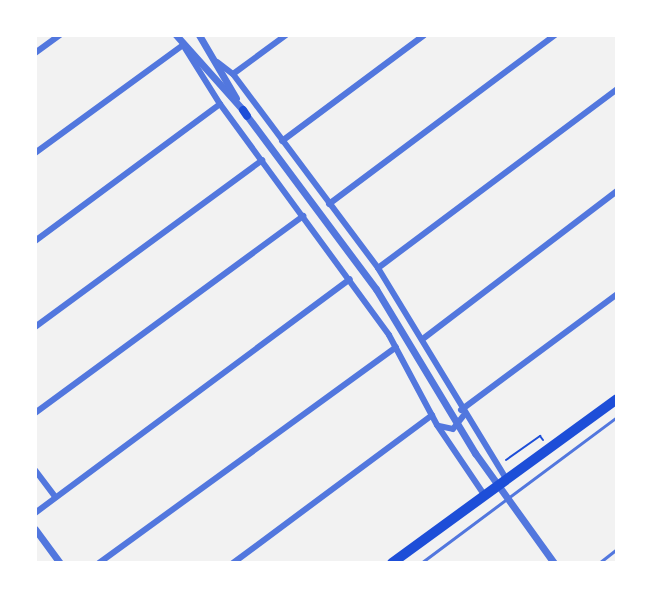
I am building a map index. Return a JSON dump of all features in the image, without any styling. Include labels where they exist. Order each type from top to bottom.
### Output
[{"type":"highway","points":[[392,563],[617,400]]},
{"type":"street","points":[[35,53],[60,35]]},
{"type":"street","points":[[176,35],[220,104],[350,279],[396,347],[437,425],[485,496]]},
{"type":"street","points":[[199,35],[245,113]]},
{"type":"street","points":[[233,74],[286,35]]},
{"type":"street","points":[[282,141],[424,35]]},
{"type":"street","points":[[329,204],[555,35]]},
{"type":"street","points":[[183,45],[245,113],[376,289],[475,453],[554,563]]},
{"type":"street","points":[[35,153],[183,45]]},
{"type":"street","points":[[217,62],[233,74],[378,268],[424,338],[463,412],[508,480]]},
{"type":"street","points":[[378,268],[617,89]]},
{"type":"street","points":[[35,241],[220,104]]},
{"type":"street","points":[[35,327],[262,160]]},
{"type":"street","points":[[424,338],[617,191]]},
{"type":"street","points":[[35,413],[303,216]]},
{"type":"street","points":[[35,513],[350,279]]},
{"type":"street","points":[[437,425],[453,429],[463,412],[617,294]]},
{"type":"street","points":[[99,563],[396,347]]},
{"type":"street","points":[[233,563],[432,415]]},
{"type":"street","points":[[35,470],[55,497]]},
{"type":"street","points":[[35,529],[60,563]]},
{"type":"lane","points":[[422,563],[617,417]]},
{"type":"lane","points":[[598,563],[617,549]]},
{"type":"path","points":[[515,454],[540,436]]}]
